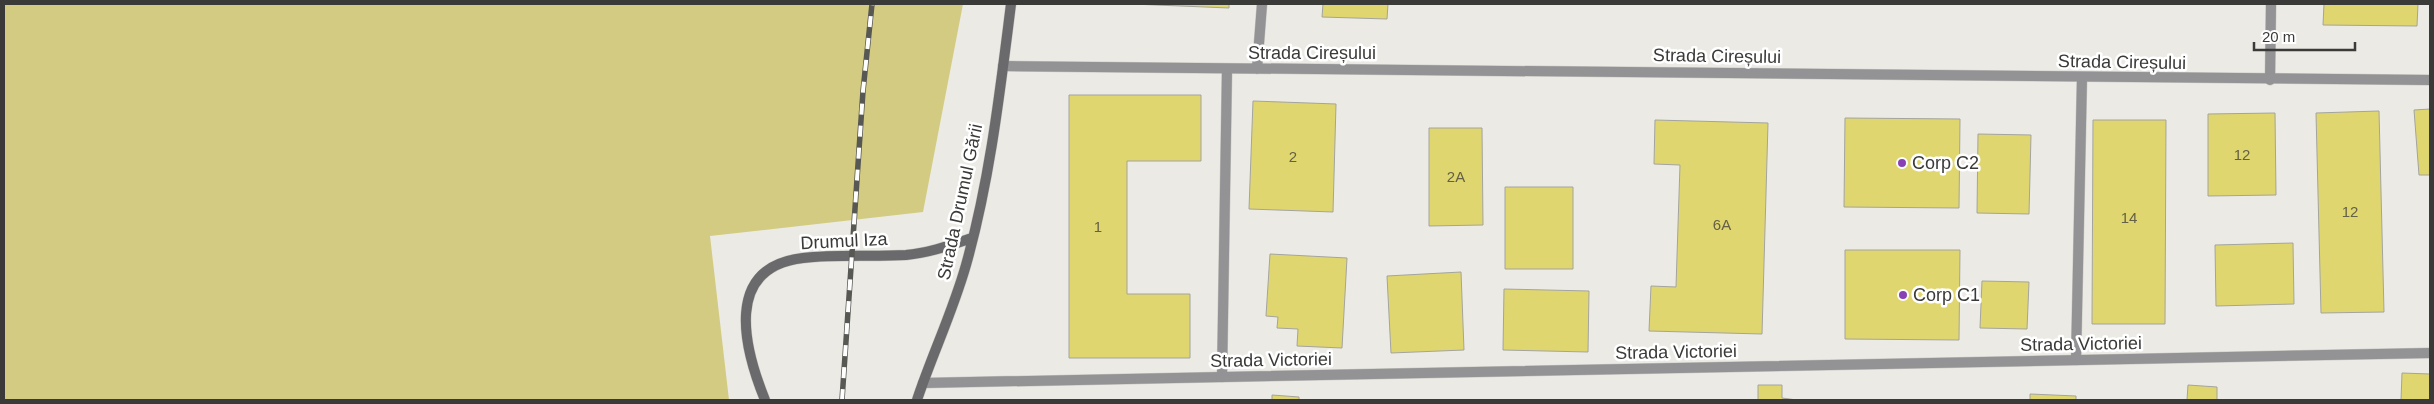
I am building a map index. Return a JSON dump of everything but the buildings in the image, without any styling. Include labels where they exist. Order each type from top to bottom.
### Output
[{"type":"street","name":"Strada Drumul Gării","points":[[917,400],[957,294],[972,238],[981,200],[1011,4]]},
{"type":"street","points":[[1257,69],[1262,4]]},
{"type":"street","points":[[2270,80],[2272,4]]},
{"type":"street","name":"Strada Cireșului","points":[[1003,66],[1426,69],[2270,80],[2430,80]]},
{"type":"street","points":[[1222,377],[1227,69]]},
{"type":"street","points":[[2076,360],[2082,77]]},
{"type":"street","name":"Drumul Iza","points":[[765,400],[756,378],[746,339],[745,312],[752,289],[764,272],[782,262],[803,258],[907,254],[940,249],[972,238]]},
{"type":"street","name":"Strada Victoriei","points":[[923,383],[2430,354]]},
{"type":"shaded area","points":[[4,4],[963,4],[923,212],[710,236],[729,400],[4,400]]},
{"type":"railway","points":[[842,400],[863,91],[872,4]]},
{"type":"place","name":"Corp C2","points":[[1902,163]]},
{"type":"place","name":"Corp C1","points":[[1903,295]]}]
